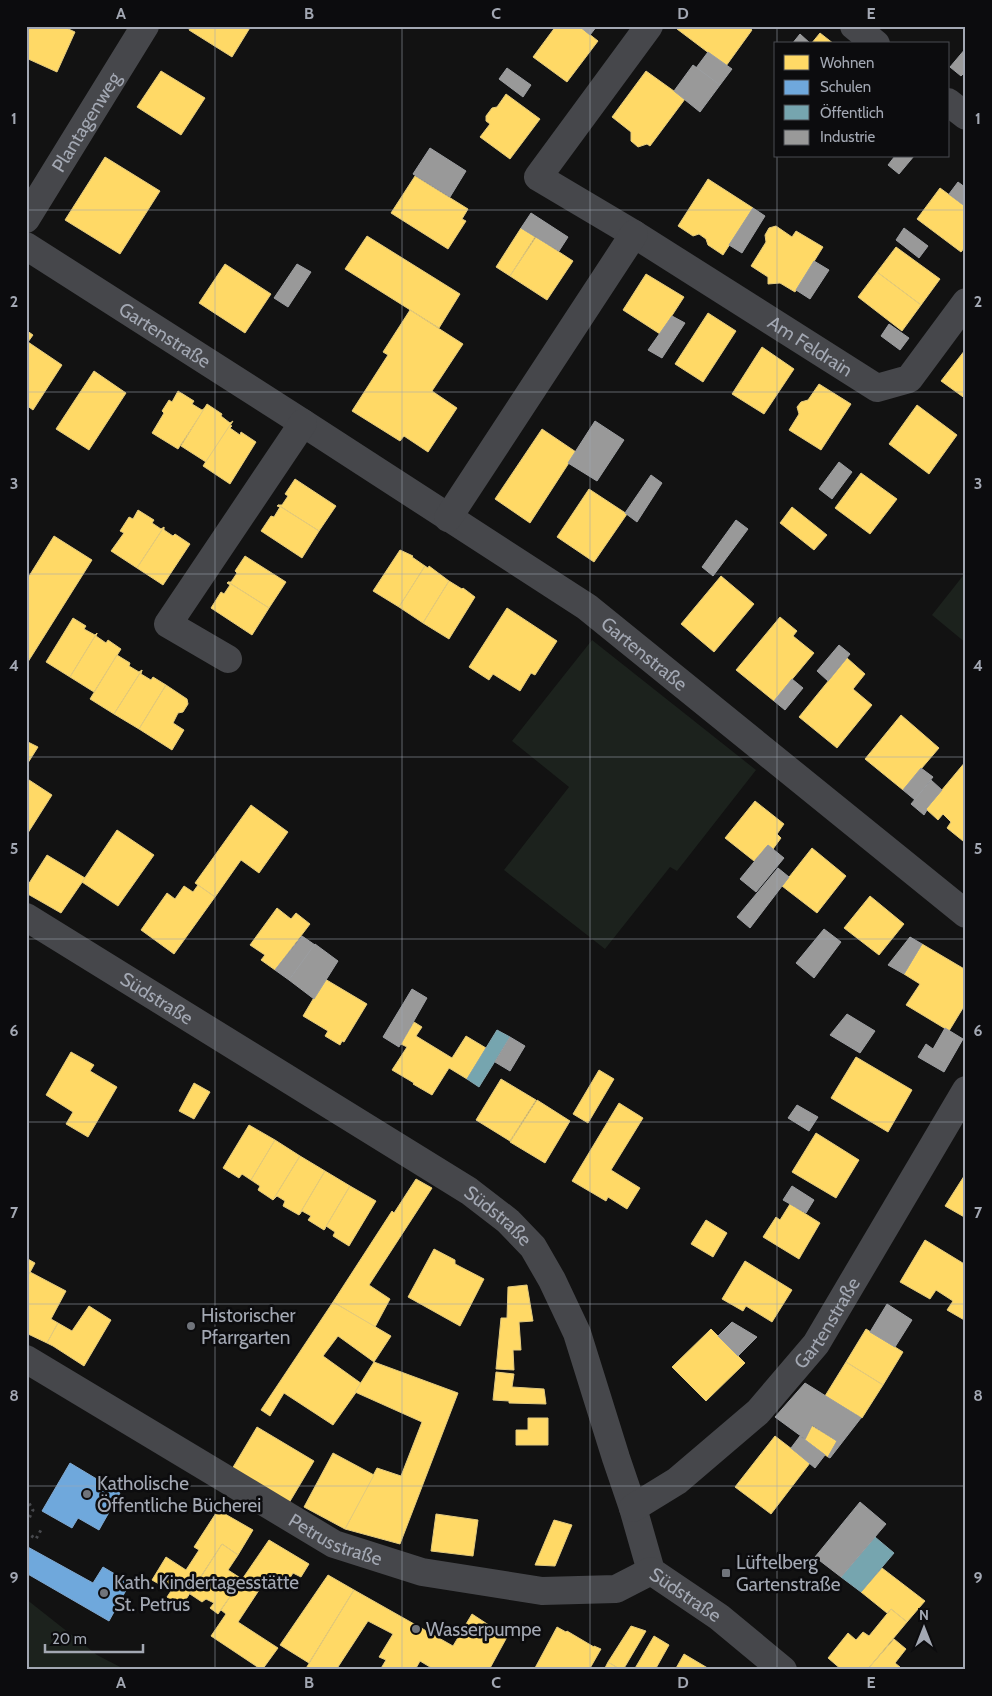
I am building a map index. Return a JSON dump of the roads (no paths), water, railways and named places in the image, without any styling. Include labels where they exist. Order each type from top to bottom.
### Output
[{"type":"street","name":"Plantagenweg","points":[[26,219],[146,26]]},
{"type":"street","name":"Am Feldrain","points":[[649,26],[538,178],[634,234],[877,388],[909,379],[966,302]]},
{"type":"street","points":[[854,26],[874,42]]},
{"type":"street","points":[[950,104],[966,116]]},
{"type":"street","points":[[448,518],[634,234]]},
{"type":"street","name":"Gartenstraße","points":[[26,246],[587,607],[966,914]]},
{"type":"street","points":[[228,659],[168,624],[303,423]]},
{"type":"street","name":"Südstraße","points":[[26,918],[469,1191],[508,1221],[533,1247],[552,1280],[577,1332],[651,1571],[718,1617],[783,1670]]},
{"type":"street","name":"Gartenstraße","points":[[633,1508],[677,1481],[758,1412],[816,1344],[966,1090]]},
{"type":"street","name":"Petrusstraße","points":[[26,1359],[334,1544],[422,1572],[542,1591],[616,1589],[651,1571]]},
{"type":"place","name":"Historischer Pfarrgarten","points":[[191,1326]]},
{"type":"place","name":"Katholische Öffentliche Bücherei","points":[[87,1494]]},
{"type":"place","name":"Lüftelberg Gartenstraße","points":[[726,1573]]},
{"type":"place","name":"Kath. Kindertagesstätte St. Petrus","points":[[104,1593]]},
{"type":"place","name":"Wasserpumpe","points":[[416,1629]]}]
